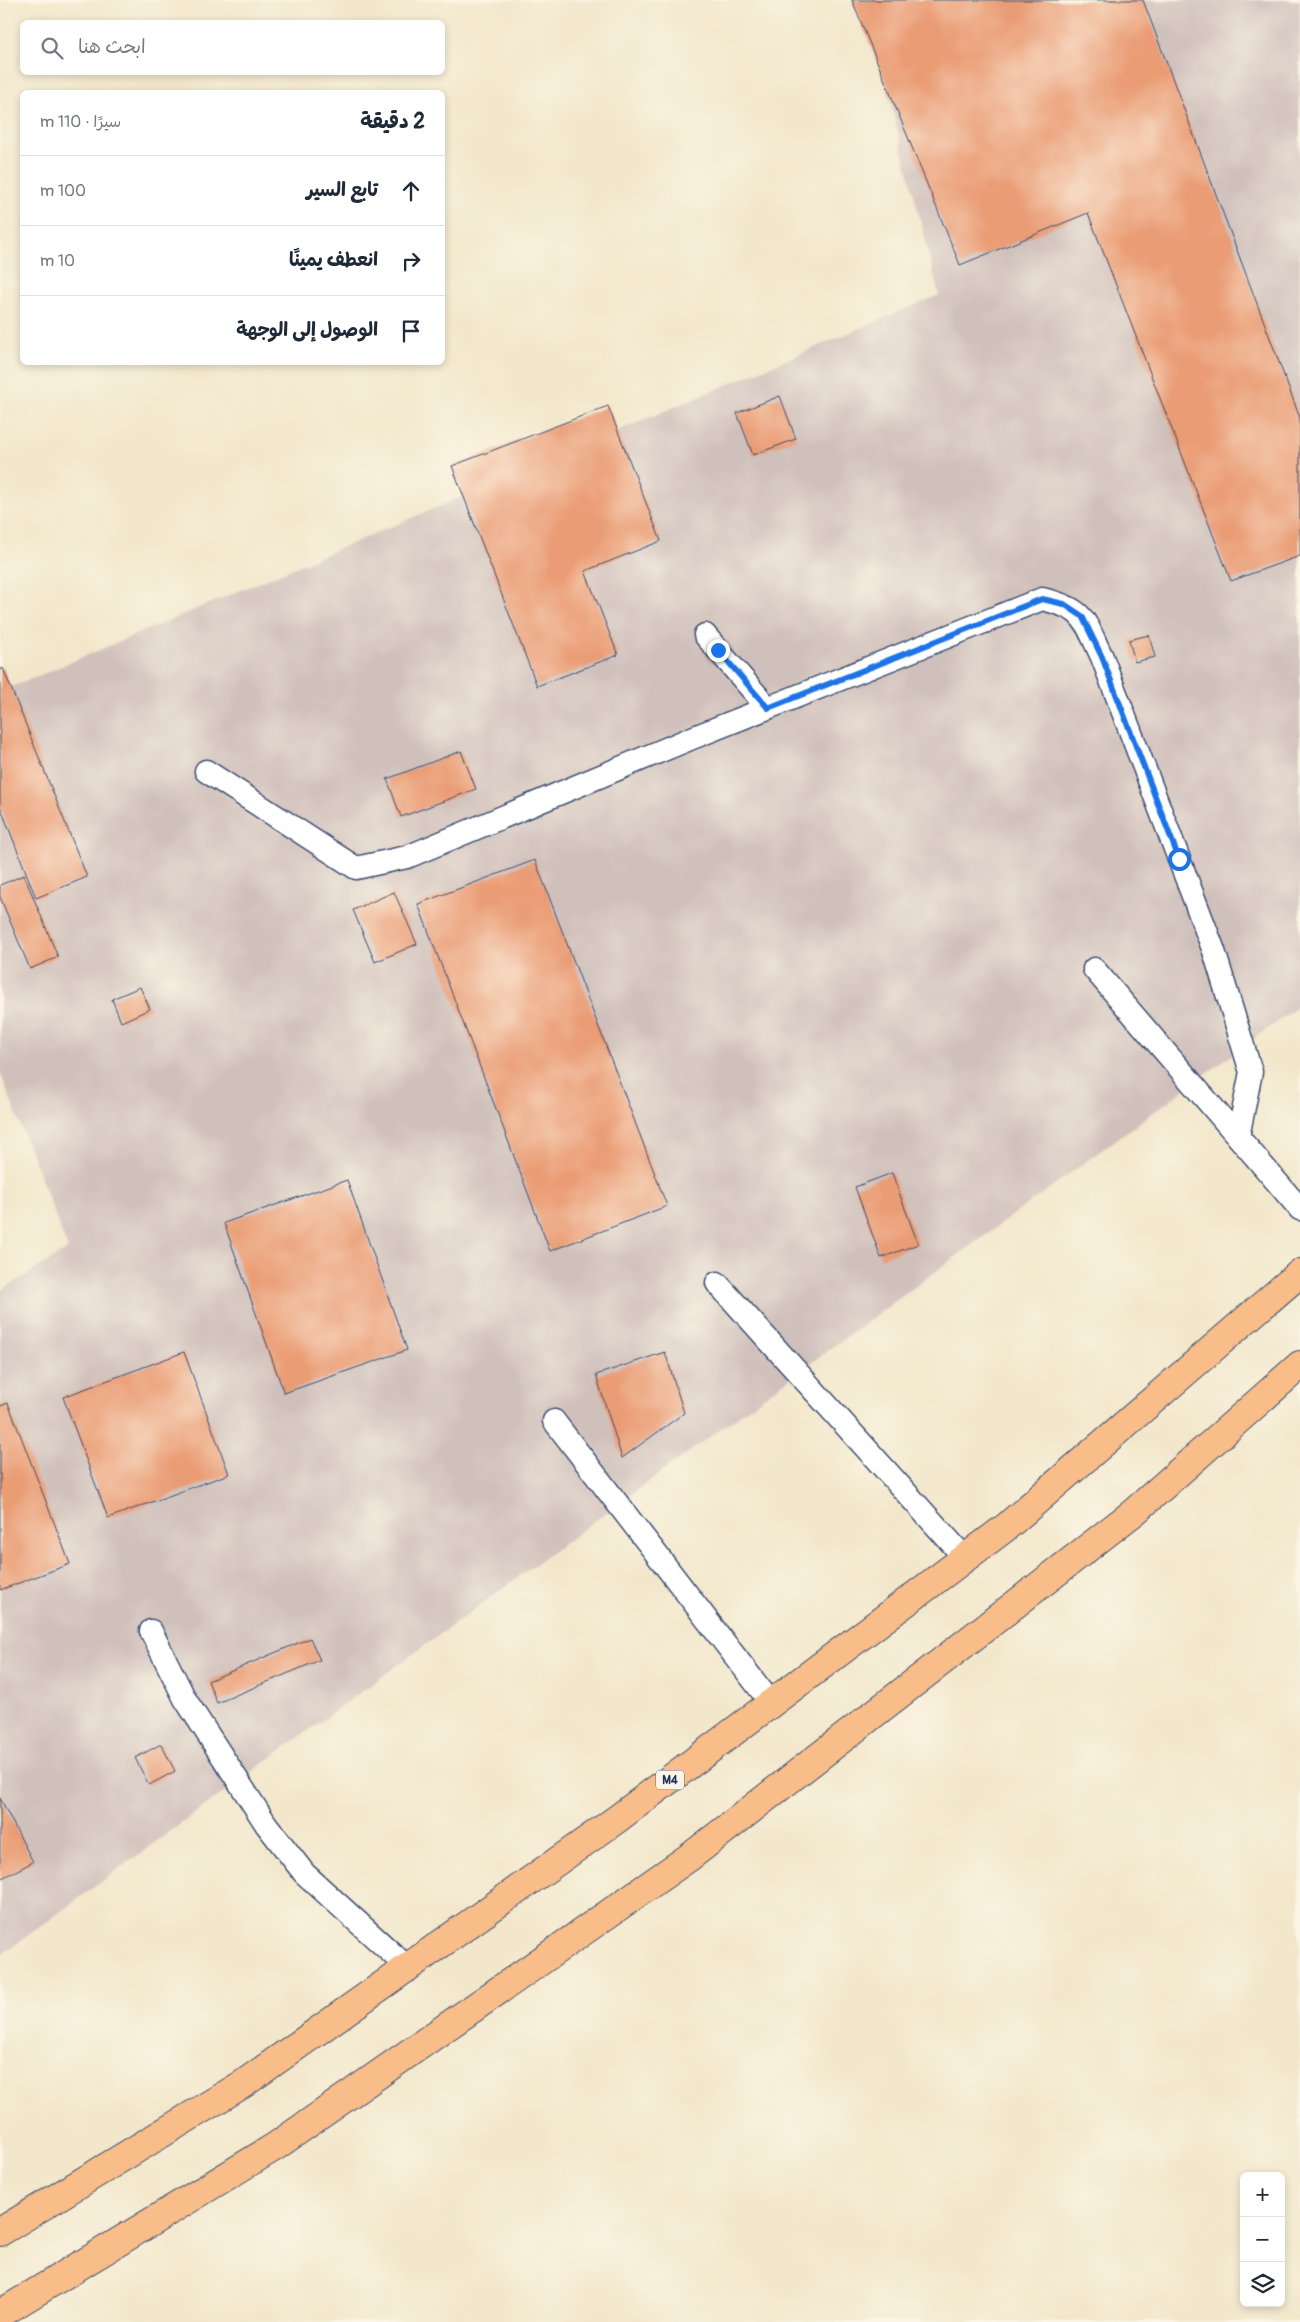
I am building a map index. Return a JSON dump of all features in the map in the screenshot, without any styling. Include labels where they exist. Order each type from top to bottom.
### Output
[{"type":"highway","name":"M4","points":[[0,2232],[243,2084],[617,1819],[1005,1528],[1300,1273]]},
{"type":"highway","points":[[0,2314],[276,2146],[691,1856],[1134,1512],[1300,1365]]},
{"type":"lane","points":[[206,771],[356,868],[407,857],[768,708],[1042,599],[1064,604],[1082,616],[1102,657],[1214,951],[1251,1072],[1238,1137]]},
{"type":"lane","points":[[705,635],[768,708]]},
{"type":"lane","points":[[1094,969],[1300,1210]]},
{"type":"lane","points":[[717,1283],[965,1558]]},
{"type":"lane","points":[[554,1421],[772,1703]]},
{"type":"lane","points":[[151,1631],[184,1699],[266,1824],[304,1873],[408,1967]]},
{"type":"shaded area","points":[[865,0],[1300,0],[1300,1005],[0,1956],[0,1291],[68,1249],[0,1072],[0,692],[939,295]]},
{"type":"building","points":[[852,0],[1143,0],[1300,418],[1300,556],[1231,581],[1088,213],[960,265]]},
{"type":"building","points":[[780,396],[796,439],[753,455],[737,413]]},
{"type":"building","points":[[608,406],[661,541],[585,571],[618,655],[537,686],[452,466]]},
{"type":"building","points":[[1149,635],[1155,657],[1135,662],[1129,640]]},
{"type":"building","points":[[3,668],[87,877],[36,898],[0,806],[0,669]]},
{"type":"building","points":[[461,751],[476,789],[401,817],[387,779]]},
{"type":"building","points":[[535,860],[667,1206],[550,1251],[418,904]]},
{"type":"building","points":[[24,875],[58,957],[30,969],[0,897],[0,885]]},
{"type":"building","points":[[394,892],[417,944],[375,962],[353,910]]},
{"type":"building","points":[[140,987],[150,1009],[121,1022],[112,999]]},
{"type":"building","points":[[892,1173],[918,1244],[881,1258],[855,1187]]},
{"type":"building","points":[[347,1180],[407,1350],[284,1393],[224,1223]]},
{"type":"building","points":[[184,1352],[229,1474],[108,1518],[63,1397]]},
{"type":"building","points":[[665,1352],[684,1413],[622,1458],[596,1375]]},
{"type":"building","points":[[8,1403],[70,1564],[0,1590],[0,1406]]},
{"type":"building","points":[[310,1638],[320,1660],[217,1703],[208,1681]]},
{"type":"building","points":[[161,1744],[175,1771],[149,1785],[135,1758]]},
{"type":"building","points":[[0,1798],[33,1862],[0,1879]]},
{"type":"route","points":[[718,650],[768,708],[1042,599],[1064,604],[1082,616],[1102,657],[1179,859]]}]
